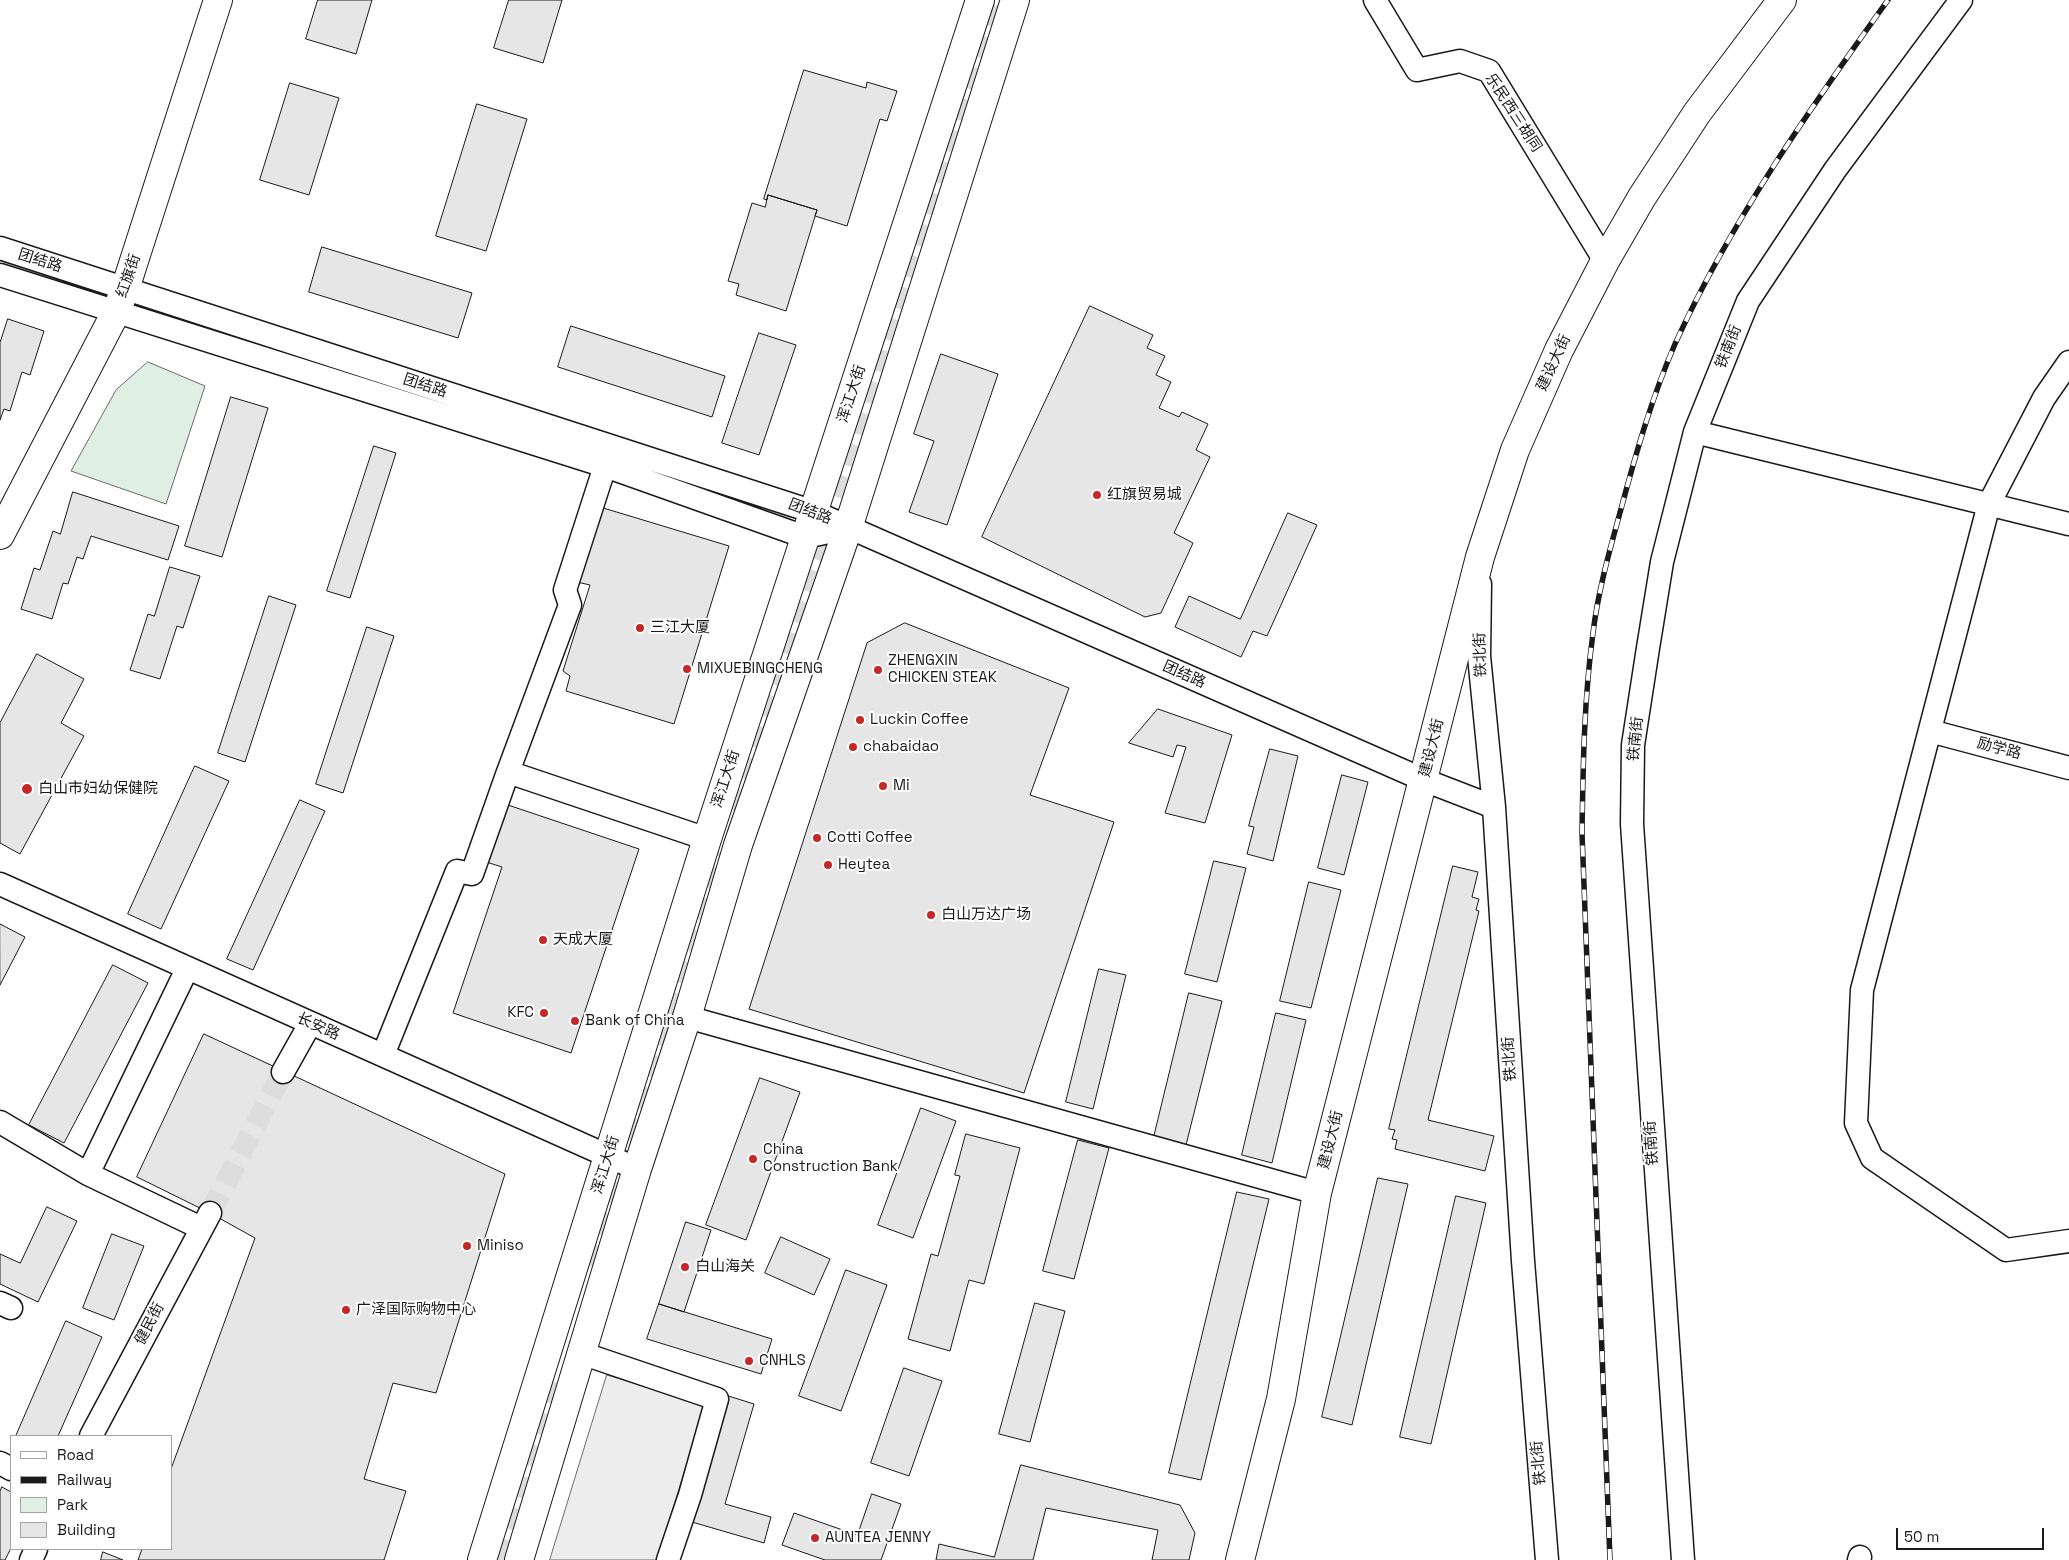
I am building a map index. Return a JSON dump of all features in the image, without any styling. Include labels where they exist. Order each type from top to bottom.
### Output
[{"type":"main road","name":"红旗街","points":[[0,535],[121,301],[218,0]]},
{"type":"main road","name":"浑江大街","points":[[482,1560],[707,839],[980,0]]},
{"type":"main road","name":"浑江大街","points":[[519,1560],[637,1170],[687,1017],[738,845],[848,528],[1015,0]]},
{"type":"main road","name":"建设大街","points":[[1240,1560],[1280,1399],[1317,1193],[1480,557],[1515,450],[1559,350],[1605,261],[1642,197],[1697,113],[1782,0]]},
{"type":"street","name":"乐民西三胡同","points":[[1375,0],[1416,70],[1460,61],[1489,71],[1605,261]]},
{"type":"street","name":"铁南街","points":[[1682,1560],[1632,824],[1633,745],[1662,562],[1694,432],[1748,301],[1835,170],[1961,0]]},
{"type":"street","name":"团结路","points":[[0,248],[121,301],[605,466],[805,537],[848,528]]},
{"type":"street","name":"团结路","points":[[0,275],[121,301],[814,512],[1424,780],[1494,807]]},
{"type":"street","points":[[2069,362],[2044,398],[1989,504],[1862,990],[1856,1122],[1872,1158],[2006,1250],[2069,1242]]},
{"type":"street","points":[[1694,432],[2069,524]]},
{"type":"street","points":[[382,1055],[457,871],[472,874],[570,605],[565,590],[605,466]]},
{"type":"street","name":"铁北街","points":[[1480,557],[1479,656],[1494,807],[1523,1261],[1547,1560]]},
{"type":"street","name":"励学路","points":[[1930,731],[2069,768]]},
{"type":"street","points":[[508,772],[707,839]]},
{"type":"street","name":"长安路","points":[[0,884],[637,1170]]},
{"type":"street","points":[[0,1122],[88,1174],[187,968]]},
{"type":"street","points":[[687,1017],[1317,1193]]},
{"type":"street","points":[[283,1072],[310,1024]]},
{"type":"street","name":"健民街","points":[[88,1174],[205,1220],[92,1435]]},
{"type":"street","points":[[581,1354],[717,1399],[690,1495],[668,1560]]},
{"type":"green space","points":[[148,362],[205,386],[166,504],[71,471],[116,390]]},
{"type":"shaded area","points":[[607,1375],[705,1405],[657,1560],[550,1560]]},
{"type":"building","points":[[318,0],[372,0],[356,54],[306,39]]},
{"type":"building","points":[[509,0],[562,0],[543,63],[494,48]]},
{"type":"building","points":[[804,70],[866,88],[867,82],[897,91],[887,121],[880,119],[847,226],[815,216],[817,210],[768,195],[767,200],[764,199]]},
{"type":"building","points":[[290,83],[339,98],[309,195],[260,180]]},
{"type":"building","points":[[477,104],[527,119],[486,251],[436,236]]},
{"type":"building","points":[[768,195],[817,210],[786,311],[736,295],[739,284],[728,281],[752,203],[765,207]]},
{"type":"building","points":[[322,247],[472,293],[458,338],[309,292]]},
{"type":"building","name":"红旗贸易城","points":[[1090,306],[1153,335],[1147,348],[1165,356],[1156,375],[1171,382],[1159,408],[1179,417],[1182,412],[1208,424],[1196,450],[1210,457],[1174,533],[1193,543],[1161,613],[1145,617],[982,537]]},
{"type":"building","points":[[8,319],[44,331],[30,375],[22,372],[10,411],[4,409],[0,420],[0,343]]},
{"type":"building","points":[[571,326],[725,376],[712,417],[558,367]]},
{"type":"building","points":[[759,333],[796,345],[759,455],[722,443]]},
{"type":"building","points":[[941,354],[998,374],[947,525],[909,512],[934,441],[914,434]]},
{"type":"building","points":[[231,397],[268,408],[222,557],[185,546]]},
{"type":"building","points":[[374,446],[396,453],[350,598],[327,591]]},
{"type":"building","points":[[73,492],[179,526],[168,560],[91,536],[83,559],[77,557],[68,584],[63,583],[52,619],[21,609],[34,568],[40,570],[53,531],[60,534]]},
{"type":"building","name":"三江大厦","points":[[600,507],[729,546],[674,724],[566,691],[570,676],[563,671],[590,585],[577,582]]},
{"type":"building","points":[[1288,513],[1317,525],[1267,636],[1253,631],[1241,657],[1175,627],[1189,596],[1240,619]]},
{"type":"building","points":[[170,567],[200,576],[183,628],[177,626],[160,679],[130,670],[148,614],[154,616]]},
{"type":"building","points":[[269,596],[296,605],[245,762],[218,753]]},
{"type":"building","name":"白山万达广场","points":[[905,623],[1069,688],[1030,795],[1114,822],[1024,1093],[749,1009],[867,643]]},
{"type":"building","points":[[367,627],[394,636],[343,793],[316,784]]},
{"type":"building","name":"白山市妇幼保健院","points":[[37,654],[84,679],[61,723],[84,736],[20,854],[0,843],[0,723]]},
{"type":"building","points":[[1158,709],[1232,735],[1205,823],[1165,813],[1186,747],[1177,745],[1173,757],[1129,743]]},
{"type":"building","points":[[1270,749],[1298,756],[1273,861],[1247,854],[1254,827],[1249,826]]},
{"type":"building","points":[[195,766],[229,781],[161,929],[128,914]]},
{"type":"building","points":[[1342,775],[1368,782],[1344,875],[1318,868]]},
{"type":"building","points":[[300,800],[325,811],[253,970],[227,959]]},
{"type":"building","name":"天成大厦","points":[[502,803],[639,849],[571,1053],[453,1013],[502,867],[483,861]]},
{"type":"building","points":[[1214,861],[1246,868],[1217,982],[1185,974]]},
{"type":"building","points":[[1453,866],[1478,872],[1472,897],[1479,899],[1476,910],[1479,911],[1428,1120],[1494,1136],[1485,1171],[1395,1149],[1397,1140],[1392,1139],[1395,1130],[1389,1129]]},
{"type":"building","points":[[1309,882],[1341,890],[1311,1008],[1280,1001]]},
{"type":"building","points":[[0,924],[25,937],[0,985]]},
{"type":"building","points":[[113,965],[148,983],[64,1143],[29,1125]]},
{"type":"building","points":[[1099,969],[1126,975],[1093,1109],[1066,1102]]},
{"type":"building","points":[[1189,993],[1222,1001],[1186,1145],[1154,1137]]},
{"type":"building","points":[[1276,1013],[1306,1020],[1272,1163],[1242,1155]]},
{"type":"building","name":"广泽国际购物中心","points":[[204,1034],[505,1174],[436,1393],[393,1383],[364,1479],[406,1491],[384,1560],[138,1560],[142,1550],[172,1550],[172,1466],[255,1238],[210,1213],[137,1177]]},
{"type":"building","name":"China Construction Bank","points":[[760,1078],[800,1092],[746,1240],[706,1225]]},
{"type":"building","points":[[921,1108],[956,1121],[913,1238],[878,1225]]},
{"type":"building","points":[[966,1134],[1020,1148],[984,1284],[969,1280],[950,1351],[908,1339],[931,1254],[938,1256],[960,1176],[955,1175]]},
{"type":"building","points":[[1078,1140],[1109,1148],[1074,1279],[1043,1271]]},
{"type":"building","points":[[1378,1178],[1408,1184],[1352,1425],[1322,1417]]},
{"type":"building","points":[[1237,1192],[1269,1199],[1201,1480],[1169,1473]]},
{"type":"building","points":[[1456,1196],[1486,1203],[1431,1444],[1400,1437]]},
{"type":"building","points":[[47,1207],[77,1221],[38,1302],[0,1284],[0,1254],[20,1263]]},
{"type":"building","name":"白山海关","points":[[686,1222],[711,1230],[684,1312],[659,1304]]},
{"type":"building","points":[[112,1234],[144,1246],[114,1320],[83,1308]]},
{"type":"building","points":[[781,1237],[830,1259],[814,1295],[765,1273]]},
{"type":"building","points":[[846,1270],[887,1285],[841,1411],[799,1396]]},
{"type":"building","points":[[1035,1303],[1065,1311],[1030,1442],[999,1434]]},
{"type":"building","points":[[659,1304],[772,1339],[761,1374],[647,1339]]},
{"type":"building","points":[[66,1321],[102,1337],[58,1435],[16,1435]]},
{"type":"building","points":[[904,1368],[942,1381],[909,1476],[871,1463]]},
{"type":"building","points":[[722,1394],[754,1404],[725,1504],[771,1517],[764,1543],[685,1520]]},
{"type":"building","points":[[1021,1465],[1180,1505],[1195,1533],[1189,1560],[1152,1560],[1158,1530],[1046,1508],[1033,1560],[936,1560],[939,1544],[994,1557]]},
{"type":"building","points":[[2,1487],[10,1491],[10,1550],[5,1560],[0,1560],[0,1492]]},
{"type":"building","points":[[872,1494],[901,1504],[881,1560],[825,1560],[782,1545],[794,1513],[857,1535]]},
{"type":"building","points":[[103,1552],[123,1560],[101,1560]]},
{"type":"tunnel","points":[[736,811],[852,453],[994,0]]},
{"type":"tunnel","points":[[676,480],[826,528]]},
{"type":"tunnel","points":[[588,1265],[722,853]]},
{"type":"tunnel","points":[[210,1213],[283,1072]]},
{"type":"tunnel","points":[[498,1560],[553,1379]]},
{"type":"railway","points":[[1610,1560],[1582,833],[1586,708],[1595,617],[1609,555],[1639,446],[1659,384],[1675,344],[1697,298],[1746,210],[1829,83],[1888,0]]},
{"type":"place","name":"红旗贸易城","points":[[1097,495]]},
{"type":"place","name":"三江大厦","points":[[640,628]]},
{"type":"place","name":"MIXUEBINGCHENG","points":[[687,669]]},
{"type":"place","name":"ZHENGXIN CHICKEN STEAK","points":[[878,670]]},
{"type":"place","name":"Luckin Coffee","points":[[860,720]]},
{"type":"place","name":"chabaidao","points":[[853,747]]},
{"type":"place","name":"Mi","points":[[883,786]]},
{"type":"place","name":"白山市妇幼保健院","points":[[27,789]]},
{"type":"place","name":"Cotti Coffee","points":[[817,838]]},
{"type":"place","name":"Heytea","points":[[828,865]]},
{"type":"place","name":"白山万达广场","points":[[931,915]]},
{"type":"place","name":"天成大厦","points":[[543,940]]},
{"type":"place","name":"KFC","points":[[544,1013]]},
{"type":"place","name":"Bank of China","points":[[575,1021]]},
{"type":"place","name":"China Construction Bank","points":[[753,1159]]},
{"type":"place","name":"Miniso","points":[[467,1246]]},
{"type":"place","name":"白山海关","points":[[685,1267]]},
{"type":"place","name":"广泽国际购物中心","points":[[346,1310]]},
{"type":"place","name":"CNHLS","points":[[749,1361]]},
{"type":"place","name":"AUNTEA JENNY","points":[[815,1538]]}]
